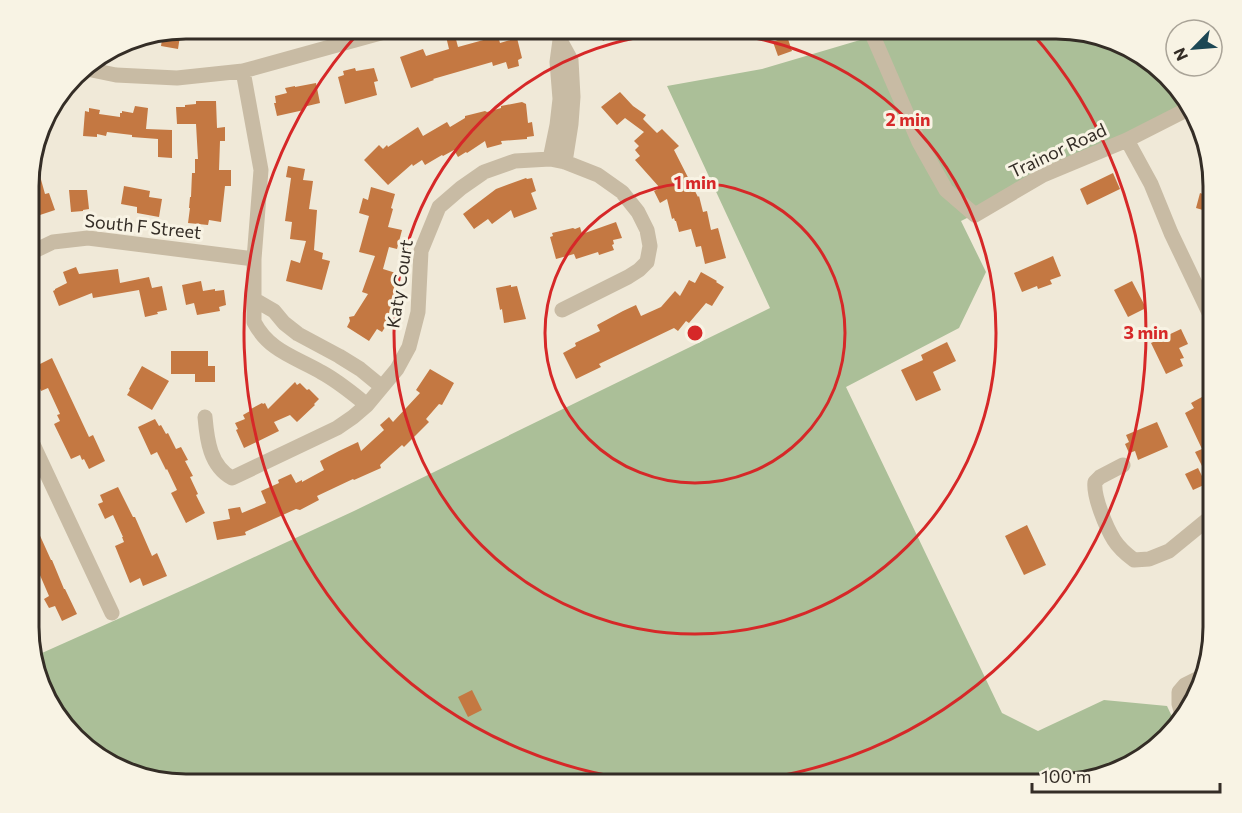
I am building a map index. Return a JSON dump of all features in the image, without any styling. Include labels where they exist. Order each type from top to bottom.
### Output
[{"type":"street","points":[[95,71],[116,75],[177,78],[243,71],[356,39]]},
{"type":"street","points":[[557,160],[571,124],[573,97],[571,60],[561,39]]},
{"type":"street","name":"Trainor Road","points":[[875,39],[919,142],[940,181],[946,190],[975,215],[1043,176],[1127,140],[1183,112]]},
{"type":"street","points":[[243,71],[261,170],[254,259],[254,322],[268,340],[291,358],[320,371],[367,405]]},
{"type":"street","points":[[1127,140],[1151,184],[1203,300]]},
{"type":"street","name":"Katy Court","points":[[205,417],[210,450],[224,474],[232,478],[337,428],[353,417],[367,405],[398,369],[409,347],[418,312],[421,251],[439,207],[460,188],[484,172],[515,161],[557,160],[598,175],[622,192],[638,212],[647,230],[650,246],[647,262],[639,270],[562,310]]},
{"type":"street","name":"South F Street","points":[[39,249],[53,242],[88,238],[254,259]]},
{"type":"street","points":[[255,300],[274,311],[298,334],[360,369],[382,387]]},
{"type":"street","points":[[39,457],[112,613]]},
{"type":"street","points":[[1123,465],[1100,477],[1095,482],[1094,489],[1114,540],[1134,560],[1149,559],[1168,550],[1203,523]]},
{"type":"street","points":[[1180,706],[1179,692],[1192,681]]},
{"type":"green space","points":[[863,39],[1056,39],[1094,44],[1121,54],[1153,75],[1167,89],[1182,110],[961,221],[986,272],[959,328],[846,387],[1002,713],[1038,731],[1104,700],[1167,706],[1172,717],[1167,724],[1145,744],[1112,763],[1066,774],[186,774],[167,773],[139,766],[121,759],[89,738],[64,709],[50,683],[41,653],[354,511],[770,308],[667,86],[762,69]]},
{"type":"building","points":[[179,39],[178,49],[161,46],[162,41]]},
{"type":"building","points":[[447,39],[456,39],[458,47],[487,39],[499,39],[500,43],[517,39],[522,58],[518,60],[519,66],[508,69],[506,62],[493,66],[492,62],[433,79],[411,88],[400,57],[423,49],[426,56],[449,49]]},
{"type":"building","points":[[788,39],[792,51],[778,56],[773,42]]},
{"type":"building","points":[[355,68],[356,71],[374,68],[378,81],[374,82],[377,95],[345,104],[338,77],[344,75],[343,71]]},
{"type":"building","points":[[316,83],[320,103],[303,107],[304,110],[277,116],[275,96],[287,93],[285,88]]},
{"type":"building","points":[[620,92],[633,106],[646,115],[643,119],[657,133],[662,129],[679,146],[674,150],[699,196],[703,212],[707,211],[711,230],[718,228],[726,258],[705,264],[701,246],[696,247],[691,229],[679,232],[676,221],[672,219],[667,199],[660,203],[654,191],[660,188],[635,160],[640,156],[635,150],[639,146],[634,141],[644,132],[625,118],[617,125],[601,107]]},
{"type":"building","points":[[196,101],[216,101],[217,128],[225,127],[225,141],[220,141],[219,170],[231,170],[231,186],[225,186],[221,222],[209,220],[208,225],[188,223],[192,173],[195,173],[195,159],[198,159],[196,124],[177,124],[176,107],[196,104]]},
{"type":"building","points":[[522,102],[526,104],[528,123],[532,122],[534,136],[527,137],[527,139],[501,141],[502,144],[487,148],[485,141],[458,157],[454,150],[425,165],[422,160],[413,166],[412,164],[388,185],[364,160],[379,145],[383,149],[387,145],[388,147],[418,127],[423,136],[447,122],[450,127],[465,116]]},
{"type":"building","points":[[135,106],[148,108],[146,129],[172,130],[172,158],[158,157],[158,139],[107,132],[106,136],[97,134],[97,137],[83,136],[85,111],[89,112],[89,108],[100,110],[99,114],[120,117],[122,111],[133,113]]},
{"type":"building","points":[[288,166],[305,169],[303,180],[313,181],[309,209],[317,210],[314,250],[323,253],[322,259],[330,261],[322,290],[286,281],[291,260],[300,263],[306,241],[290,239],[292,222],[285,221],[291,178],[286,177]]},
{"type":"building","points":[[1113,173],[1120,189],[1087,205],[1080,189]]},
{"type":"building","points":[[40,176],[45,194],[49,193],[55,210],[40,215],[39,212]]},
{"type":"building","points":[[532,178],[536,191],[531,193],[537,209],[514,218],[511,210],[492,224],[488,219],[474,229],[463,214],[496,189]]},
{"type":"building","points":[[124,186],[150,191],[149,197],[162,199],[159,217],[137,213],[137,207],[121,204]]},
{"type":"building","points":[[371,187],[395,194],[388,227],[402,230],[397,249],[389,247],[383,269],[399,274],[389,314],[392,316],[382,332],[377,329],[369,341],[347,327],[349,317],[354,316],[368,294],[362,292],[375,256],[359,252],[369,216],[359,213],[363,198],[368,200]]},
{"type":"building","points":[[69,190],[87,190],[89,209],[71,212]]},
{"type":"building","points":[[1200,193],[1203,194],[1203,210],[1196,208]]},
{"type":"building","points":[[616,222],[622,238],[613,240],[614,250],[576,259],[574,254],[556,259],[550,237],[553,236],[552,233],[580,227],[582,234]]},
{"type":"building","points":[[1053,256],[1061,276],[1050,280],[1052,284],[1038,289],[1037,286],[1022,292],[1014,273]]},
{"type":"building","points":[[76,267],[79,274],[118,269],[120,283],[149,277],[152,288],[162,286],[167,310],[145,317],[139,290],[93,298],[92,293],[59,306],[53,291],[67,283],[63,272]]},
{"type":"building","points":[[701,272],[724,287],[712,306],[706,303],[689,323],[686,321],[678,331],[674,328],[599,364],[601,367],[576,379],[563,353],[576,346],[575,343],[600,331],[597,325],[623,311],[636,305],[641,316],[661,307],[675,291],[680,296],[689,280],[695,283]]},
{"type":"building","points":[[201,281],[203,291],[224,290],[226,305],[219,307],[220,311],[197,315],[194,303],[186,305],[182,285]]},
{"type":"building","points":[[1132,281],[1146,308],[1128,317],[1114,290]]},
{"type":"building","points":[[511,285],[511,287],[517,286],[526,319],[504,323],[496,288]]},
{"type":"building","points":[[1181,329],[1188,344],[1179,348],[1184,358],[1180,359],[1183,366],[1166,374],[1151,343]]},
{"type":"building","points":[[947,342],[956,361],[933,372],[941,390],[916,401],[901,370],[923,360],[921,355]]},
{"type":"building","points":[[171,351],[208,351],[208,366],[215,366],[215,382],[195,382],[195,374],[171,374]]},
{"type":"building","points":[[52,358],[89,437],[93,435],[105,461],[89,469],[80,455],[71,459],[54,424],[60,421],[57,415],[60,414],[48,388],[41,391],[39,386],[39,364]]},
{"type":"building","points":[[142,366],[169,381],[152,410],[127,395]]},
{"type":"building","points":[[430,369],[454,383],[442,405],[439,404],[426,419],[429,422],[404,447],[402,445],[380,465],[381,468],[317,496],[319,500],[245,532],[246,535],[217,540],[213,522],[230,519],[228,509],[240,507],[242,513],[266,503],[261,491],[279,483],[278,480],[291,474],[296,483],[302,480],[302,482],[324,470],[320,461],[339,451],[358,442],[361,451],[384,430],[380,425],[389,417],[393,422],[420,393],[416,390]]},
{"type":"building","points":[[295,382],[309,389],[319,399],[315,405],[297,422],[290,415],[274,422],[279,431],[244,448],[235,423],[245,419],[243,415],[262,403],[265,403],[268,409]]},
{"type":"building","points":[[1203,396],[1203,468],[1195,452],[1202,449],[1185,413],[1194,408],[1191,403]]},
{"type":"building","points":[[155,419],[166,434],[168,433],[176,449],[181,447],[188,460],[185,461],[193,476],[190,477],[205,513],[186,523],[171,493],[177,490],[167,469],[157,452],[151,455],[138,427]]},
{"type":"building","points":[[1157,422],[1168,447],[1138,460],[1135,451],[1129,453],[1125,444],[1129,442],[1126,435]]},
{"type":"building","points":[[1198,468],[1203,478],[1203,485],[1193,490],[1185,474]]},
{"type":"building","points":[[118,487],[135,517],[152,556],[157,553],[167,576],[143,586],[140,578],[130,583],[115,546],[124,542],[123,537],[113,515],[105,519],[98,504],[103,502],[100,495]]},
{"type":"building","points":[[1027,525],[1046,565],[1024,575],[1005,536]]},
{"type":"building","points":[[39,533],[77,614],[62,621],[55,606],[49,608],[44,599],[49,596],[39,573]]},
{"type":"building","points":[[472,690],[482,710],[468,717],[458,697]]}]
